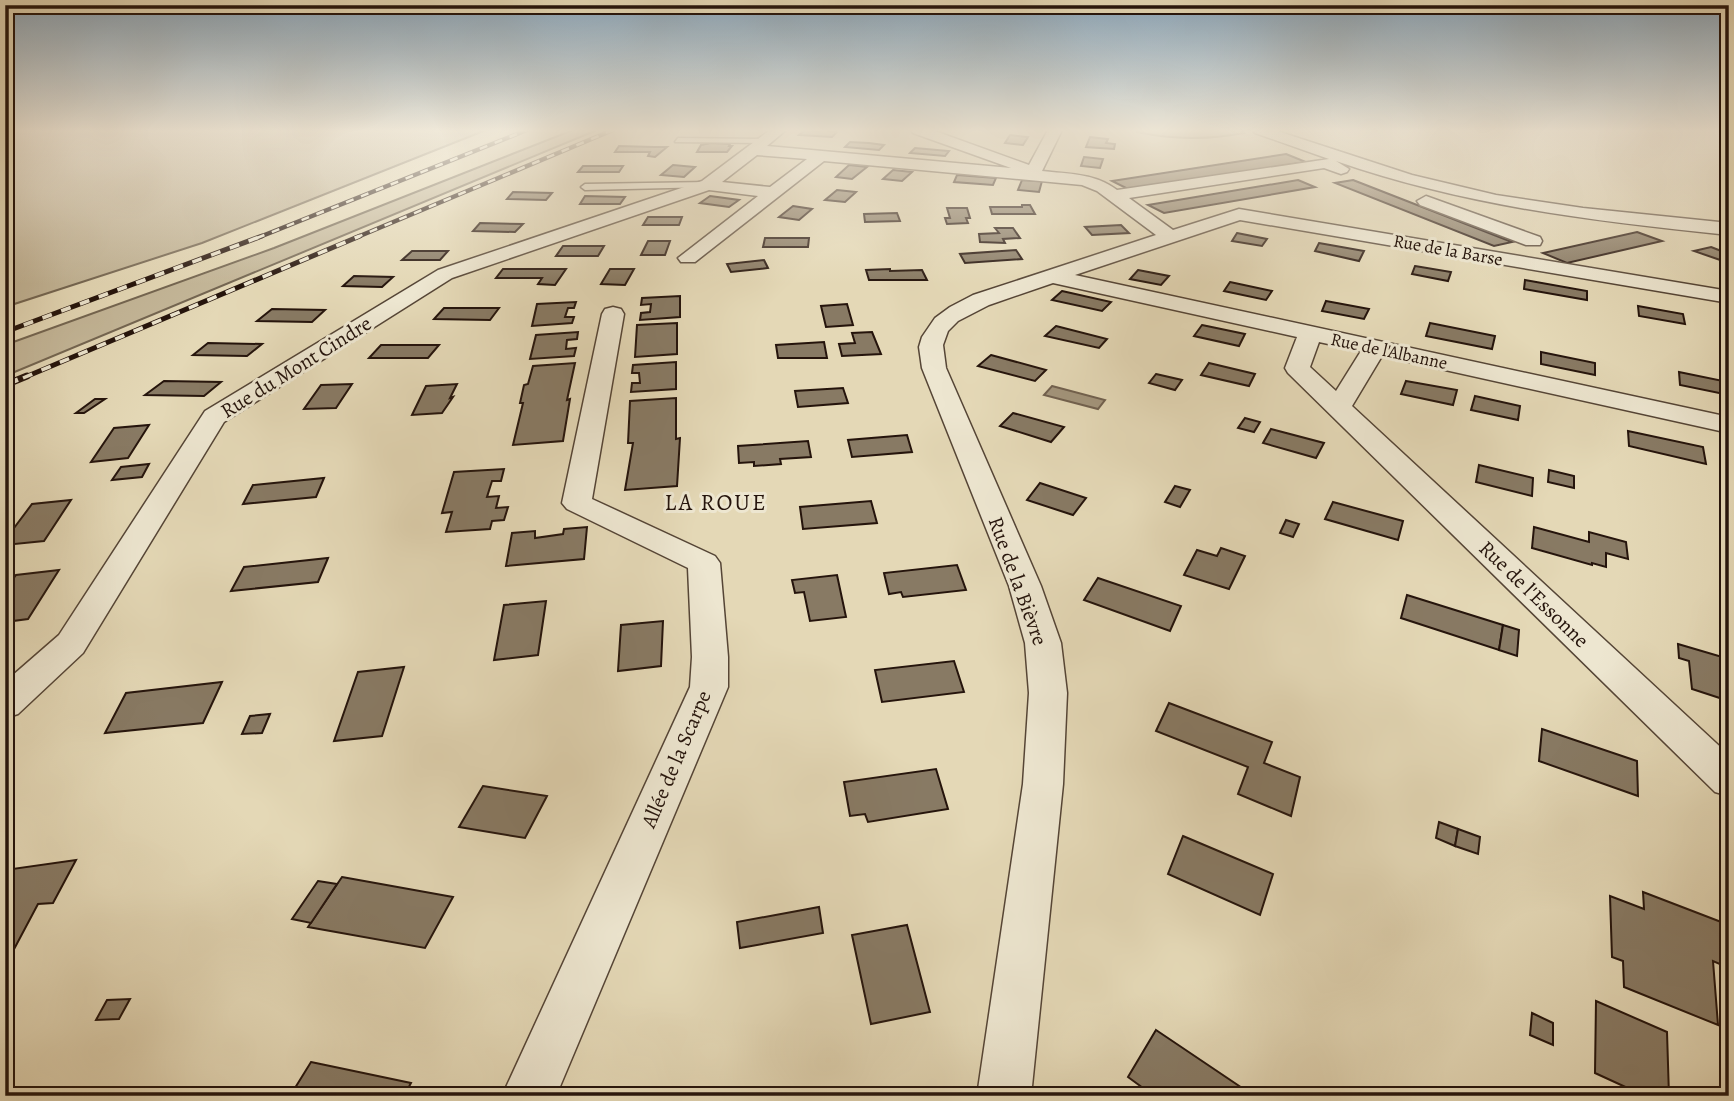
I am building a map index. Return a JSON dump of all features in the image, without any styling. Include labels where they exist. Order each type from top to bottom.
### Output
[{"type":"street","name":"Rue du Mont Cindre","points":[[5,704],[71,645],[214,417],[445,274],[708,186],[714,181]]},
{"type":"street","points":[[688,258],[788,181]]},
{"type":"street","points":[[1088,181],[1115,195],[1169,236]]},
{"type":"street","points":[[1115,195],[1205,181]]},
{"type":"street","points":[[1375,181],[1533,241]]},
{"type":"street","points":[[1418,181],[1493,200],[1565,212],[1729,229]]},
{"type":"street","points":[[708,186],[773,193]]},
{"type":"street","name":"Rue de la Barse","points":[[1169,236],[1239,214],[1729,297]]},
{"type":"street","name":"Rue de la Bièvre","points":[[1003,1096],[1043,784],[1048,693],[1043,643],[1024,586],[934,368],[931,346],[937,331],[962,307],[1169,236]]},
{"type":"street","points":[[1495,258],[1533,241],[1556,236]]},
{"type":"street","points":[[1696,236],[1729,247]]},
{"type":"street","name":"Rue de l'Albanne","points":[[1050,276],[1729,425]]},
{"type":"street","name":"Allée de la Scarpe","points":[[529,1096],[709,687],[710,657],[704,563],[577,503],[613,314]]},
{"type":"street","name":"Rue de l'Essonne","points":[[1310,334],[1297,368],[1729,780]]},
{"type":"street","points":[[1339,407],[1375,348]]},
{"type":"lane","points":[[585,187],[708,186]]},
{"type":"shaded area","points":[[5,181],[357,181],[202,243],[5,307]]},
{"type":"shaded area","points":[[443,181],[473,181],[5,376],[5,345],[274,248]]},
{"type":"shaded area","points":[[1052,386],[1105,400],[1098,409],[1044,395]]},
{"type":"building","points":[[954,181],[995,181],[993,185]]},
{"type":"building","points":[[1021,181],[1042,181],[1039,192],[1018,190]]},
{"type":"building","points":[[1113,181],[1184,181],[1130,190]]},
{"type":"building","points":[[1290,181],[1301,181],[1315,187],[1164,213],[1148,205]]},
{"type":"building","points":[[1357,181],[1512,242],[1494,246],[1335,183]]},
{"type":"building","points":[[837,190],[856,192],[845,202],[825,200]]},
{"type":"building","points":[[513,192],[552,193],[546,200],[507,199]]},
{"type":"building","points":[[585,196],[625,197],[620,204],[580,204]]},
{"type":"building","points":[[710,196],[739,200],[729,207],[700,203]]},
{"type":"building","points":[[1030,205],[1035,214],[992,214],[990,207],[1022,207]]},
{"type":"building","points":[[793,206],[812,209],[799,220],[779,217]]},
{"type":"building","points":[[947,208],[967,208],[970,218],[966,218],[968,223],[947,224],[945,218],[950,218]]},
{"type":"building","points":[[897,213],[900,221],[865,222],[864,214]]},
{"type":"building","points":[[648,217],[682,217],[679,225],[643,225]]},
{"type":"building","points":[[480,223],[523,224],[515,232],[473,231]]},
{"type":"building","points":[[1121,225],[1129,233],[1092,235],[1085,227]]},
{"type":"building","points":[[995,228],[1013,228],[1020,238],[1003,239],[1005,243],[980,242],[979,234],[999,233]]},
{"type":"building","points":[[1637,232],[1662,241],[1567,263],[1543,253]]},
{"type":"building","points":[[1237,233],[1267,239],[1262,246],[1232,241]]},
{"type":"building","points":[[765,238],[809,238],[808,247],[763,247]]},
{"type":"building","points":[[648,241],[670,241],[665,255],[641,255]]},
{"type":"building","points":[[1319,243],[1364,251],[1359,261],[1315,251]]},
{"type":"building","points":[[563,246],[604,246],[598,256],[556,256]]},
{"type":"building","points":[[1711,247],[1729,254],[1729,263],[1694,251]]},
{"type":"building","points":[[1016,250],[1022,259],[965,263],[960,254]]},
{"type":"building","points":[[412,251],[448,251],[440,260],[402,260]]},
{"type":"building","points":[[764,260],[768,268],[731,272],[727,264]]},
{"type":"building","points":[[1415,266],[1451,272],[1448,281],[1412,274]]},
{"type":"building","points":[[503,269],[566,269],[555,285],[538,284],[542,278],[496,278]]},
{"type":"building","points":[[610,269],[634,269],[625,285],[601,284]]},
{"type":"building","points":[[866,270],[922,270],[927,280],[869,280]]},
{"type":"building","points":[[1138,270],[1169,276],[1161,285],[1130,279]]},
{"type":"building","points":[[354,276],[393,277],[382,287],[343,286]]},
{"type":"building","points":[[1525,280],[1587,291],[1587,300],[1524,289]]},
{"type":"building","points":[[1230,282],[1272,291],[1266,300],[1224,291]]},
{"type":"building","points":[[1062,291],[1111,302],[1102,311],[1052,300]]},
{"type":"building","points":[[680,296],[680,317],[640,320],[641,313],[650,312],[651,304],[641,305],[642,298]]},
{"type":"building","points":[[1326,301],[1369,309],[1364,319],[1322,311]]},
{"type":"building","points":[[576,302],[574,308],[568,308],[565,317],[574,317],[572,323],[532,326],[537,304]]},
{"type":"building","points":[[847,304],[853,325],[826,327],[821,306]]},
{"type":"building","points":[[1638,306],[1683,314],[1685,324],[1639,316]]},
{"type":"building","points":[[444,308],[499,308],[490,320],[434,319]]},
{"type":"building","points":[[272,309],[325,310],[312,322],[257,321]]},
{"type":"building","points":[[677,323],[677,354],[635,357],[637,325]]},
{"type":"building","points":[[1430,323],[1495,336],[1492,349],[1426,336]]},
{"type":"building","points":[[1202,325],[1245,334],[1239,346],[1194,336]]},
{"type":"building","points":[[1056,326],[1107,339],[1099,348],[1045,336]]},
{"type":"building","points":[[578,332],[577,339],[567,340],[566,349],[576,348],[574,356],[530,359],[536,335]]},
{"type":"building","points":[[872,332],[881,354],[842,356],[839,344],[855,343],[852,333]]},
{"type":"building","points":[[824,342],[827,358],[778,358],[776,345]]},
{"type":"building","points":[[208,343],[262,344],[247,356],[193,355]]},
{"type":"building","points":[[381,345],[439,345],[428,358],[369,358]]},
{"type":"building","points":[[1541,352],[1595,363],[1595,375],[1541,364]]},
{"type":"building","points":[[991,355],[1046,370],[1035,381],[978,366]]},
{"type":"building","points":[[676,362],[676,389],[631,392],[632,383],[640,383],[639,373],[632,373],[633,365]]},
{"type":"building","points":[[575,363],[567,400],[570,399],[563,441],[513,445],[523,403],[520,403],[524,385],[528,384],[533,366]]},
{"type":"building","points":[[1209,363],[1255,374],[1249,386],[1201,375]]},
{"type":"building","points":[[1679,372],[1728,382],[1729,395],[1680,385]]},
{"type":"building","points":[[1156,374],[1182,380],[1175,390],[1149,383]]},
{"type":"building","points":[[164,381],[221,382],[204,396],[145,395]]},
{"type":"building","points":[[1406,381],[1457,390],[1453,405],[1401,394]]},
{"type":"building","points":[[352,384],[336,408],[304,409],[321,385]]},
{"type":"building","points":[[457,384],[450,398],[453,397],[442,413],[412,415],[426,386]]},
{"type":"building","points":[[843,388],[848,403],[798,407],[795,391]]},
{"type":"building","points":[[1475,396],[1520,406],[1518,420],[1471,410]]},
{"type":"building","points":[[676,398],[676,439],[680,438],[677,486],[625,490],[633,443],[628,443],[630,401]]},
{"type":"building","points":[[95,399],[105,399],[84,413],[76,413]]},
{"type":"building","points":[[1013,413],[1064,427],[1051,442],[1000,426]]},
{"type":"building","points":[[1245,418],[1260,422],[1254,432],[1238,428]]},
{"type":"building","points":[[149,425],[128,458],[91,462],[114,428]]},
{"type":"building","points":[[1271,429],[1324,443],[1316,458],[1263,443]]},
{"type":"building","points":[[1628,431],[1703,447],[1706,464],[1629,446]]},
{"type":"building","points":[[907,435],[912,452],[852,457],[848,440]]},
{"type":"building","points":[[808,441],[811,457],[780,459],[781,464],[754,466],[754,462],[739,463],[738,446]]},
{"type":"building","points":[[149,464],[142,477],[112,480],[121,467]]},
{"type":"building","points":[[1479,465],[1533,478],[1532,496],[1476,482]]},
{"type":"building","points":[[504,469],[501,481],[492,481],[487,497],[499,496],[496,508],[508,507],[504,520],[492,521],[490,529],[446,532],[452,512],[442,513],[454,472]]},
{"type":"building","points":[[1549,470],[1574,476],[1574,488],[1548,482]]},
{"type":"building","points":[[324,478],[316,497],[243,504],[253,485]]},
{"type":"building","points":[[1040,483],[1086,498],[1073,515],[1027,500]]},
{"type":"building","points":[[1175,486],[1190,490],[1180,507],[1165,502]]},
{"type":"building","points":[[71,500],[44,541],[5,545],[5,540],[32,504]]},
{"type":"building","points":[[871,501],[877,523],[803,529],[800,507]]},
{"type":"building","points":[[1333,502],[1403,521],[1398,540],[1325,519]]},
{"type":"building","points":[[1286,520],[1299,524],[1293,537],[1280,533]]},
{"type":"building","points":[[587,527],[584,559],[506,566],[512,533],[535,531],[535,538],[563,534],[564,529]]},
{"type":"building","points":[[1534,527],[1589,542],[1589,532],[1626,542],[1628,559],[1606,553],[1606,567],[1532,548]]},
{"type":"building","points":[[1221,548],[1245,556],[1229,589],[1184,575],[1197,550],[1217,556]]},
{"type":"building","points":[[328,558],[318,582],[231,591],[244,567]]},
{"type":"building","points":[[957,565],[966,590],[903,597],[901,592],[889,594],[884,573]]},
{"type":"building","points":[[59,570],[28,619],[5,622],[5,590],[16,575]]},
{"type":"building","points":[[837,575],[846,617],[810,621],[804,592],[795,593],[792,580]]},
{"type":"building","points":[[1098,578],[1181,606],[1170,631],[1084,600]]},
{"type":"building","points":[[1407,595],[1503,625],[1499,650],[1401,618]]},
{"type":"building","points":[[546,601],[538,655],[494,660],[504,605]]},
{"type":"building","points":[[663,621],[661,666],[618,671],[621,625]]},
{"type":"building","points":[[1503,625],[1519,630],[1517,656],[1499,650]]},
{"type":"building","points":[[1678,644],[1729,659],[1729,701],[1692,689],[1689,661],[1679,658]]},
{"type":"building","points":[[954,661],[964,692],[882,702],[875,670]]},
{"type":"building","points":[[404,667],[382,736],[334,741],[358,672]]},
{"type":"building","points":[[222,682],[203,723],[105,733],[126,693]]},
{"type":"building","points":[[1169,703],[1272,742],[1264,763],[1300,777],[1291,816],[1238,794],[1248,767],[1156,731]]},
{"type":"building","points":[[270,714],[262,733],[242,734],[250,716]]},
{"type":"building","points":[[1542,729],[1637,761],[1638,796],[1539,761]]},
{"type":"building","points":[[936,769],[948,809],[868,822],[865,814],[850,816],[844,782]]},
{"type":"building","points":[[483,786],[547,796],[525,838],[459,827]]},
{"type":"building","points":[[1439,822],[1458,829],[1455,846],[1436,838]]},
{"type":"building","points":[[1458,829],[1480,837],[1478,854],[1455,846]]},
{"type":"building","points":[[1183,836],[1273,874],[1260,915],[1168,874]]},
{"type":"building","points":[[76,860],[53,903],[38,904],[12,953],[5,953],[5,870]]},
{"type":"building","points":[[342,877],[453,897],[425,948],[308,927]]},
{"type":"building","points":[[318,881],[337,884],[311,923],[292,919]]},
{"type":"building","points":[[1643,892],[1729,925],[1729,968],[1713,961],[1718,1025],[1624,987],[1623,961],[1612,957],[1610,896],[1644,909]]},
{"type":"building","points":[[819,907],[823,933],[740,948],[737,922]]},
{"type":"building","points":[[907,925],[930,1012],[871,1024],[852,935]]},
{"type":"building","points":[[130,999],[119,1019],[96,1020],[107,1000]]},
{"type":"building","points":[[1596,1001],[1667,1032],[1669,1096],[1645,1096],[1595,1073]]},
{"type":"building","points":[[1532,1013],[1553,1023],[1553,1045],[1530,1035]]},
{"type":"building","points":[[1156,1030],[1254,1096],[1154,1096],[1128,1077]]},
{"type":"building","points":[[311,1062],[411,1083],[404,1096],[290,1096]]},
{"type":"railway","points":[[262,236],[399,181]]},
{"type":"railway","points":[[355,238],[490,181]]},
{"type":"railway","points":[[5,332],[262,236]]},
{"type":"railway","points":[[257,238],[262,236]]},
{"type":"railway","points":[[23,378],[360,236]]},
{"type":"railway","points":[[5,385],[27,376]]},
{"type":"district","name":"LA ROUE","points":[[716,502]]}]
